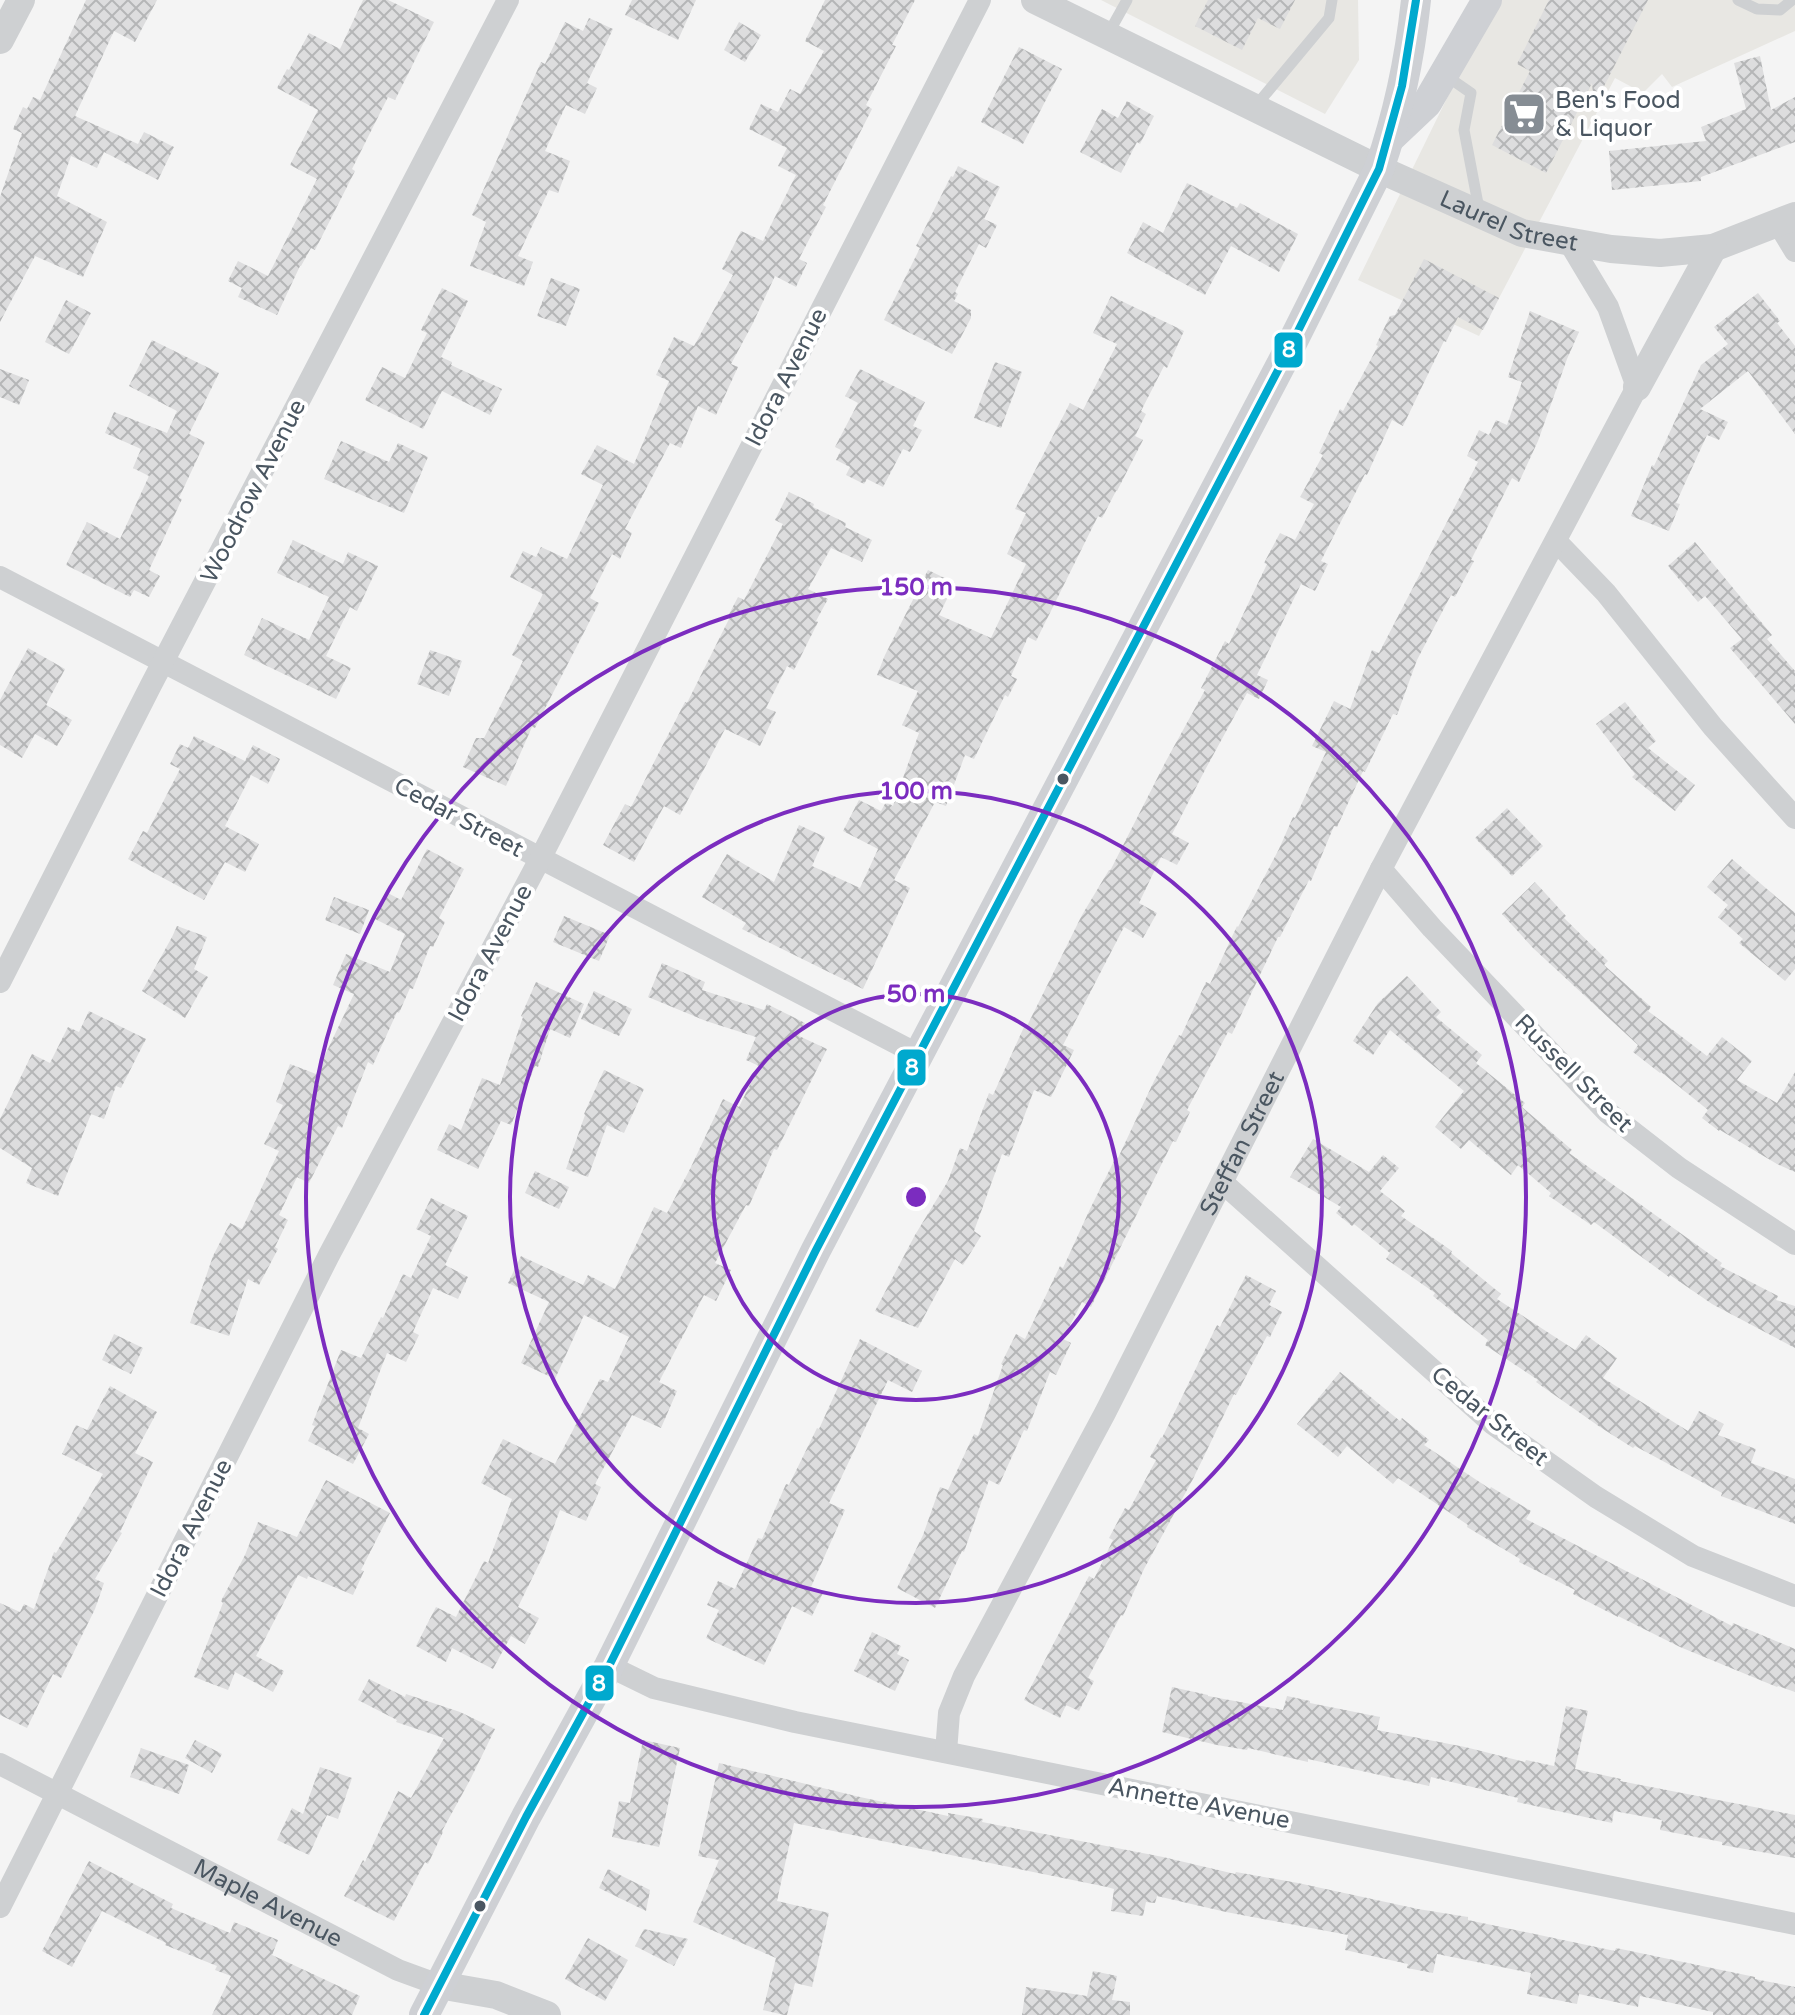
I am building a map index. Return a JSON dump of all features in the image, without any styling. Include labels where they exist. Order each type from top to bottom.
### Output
[{"type":"main road","points":[[424,2015],[526,1817],[609,1666],[816,1250],[1286,355],[1379,169],[1390,138],[1416,0]]},
{"type":"main road","points":[[1390,138],[1427,103],[1487,0]]},
{"type":"street","points":[[0,40],[21,0]]},
{"type":"street","name":"Woodrow Avenue","points":[[0,982],[508,0]]},
{"type":"street","name":"Idora Avenue","points":[[0,1907],[329,1255],[540,859],[980,0]]},
{"type":"street","name":"Laurel Street","points":[[1035,0],[1379,169],[1522,233],[1569,242],[1608,307],[1637,387]]},
{"type":"street","points":[[1569,242],[1660,253],[1713,248],[1787,220],[1795,251]]},
{"type":"street","points":[[1713,248],[1556,541],[1606,593],[1713,727],[1795,818]]},
{"type":"street","name":"Steffan Street","points":[[946,1752],[949,1713],[964,1676],[1105,1413],[1381,869],[1556,541]]},
{"type":"street","name":"Cedar Street","points":[[0,577],[919,1055]]},
{"type":"street","name":"Russell Street","points":[[1381,869],[1432,928],[1607,1112],[1679,1168],[1795,1244]]},
{"type":"street","name":"Cedar Street","points":[[1222,1182],[1493,1424],[1596,1497],[1693,1556],[1795,1596]]},
{"type":"street","name":"Annette Avenue","points":[[609,1666],[654,1688],[795,1722],[1795,1924]]},
{"type":"street","name":"Maple Avenue","points":[[0,1764],[398,1970],[439,1985],[496,1995],[545,2015]]},
{"type":"lane","points":[[1107,36],[1127,0]]},
{"type":"lane","points":[[1254,108],[1329,18],[1332,0]]},
{"type":"lane","points":[[1738,0],[1757,9],[1780,10],[1792,0]]},
{"type":"lane","points":[[1444,74],[1471,93],[1464,130],[1480,214]]},
{"type":"shaded area","points":[[1101,0],[1358,0],[1359,60],[1325,114]]},
{"type":"shaded area","points":[[1499,0],[1795,0],[1795,31],[1672,87],[1662,74],[1643,93],[1615,78],[1479,336],[1358,280],[1493,4]]},
{"type":"building","points":[[86,0],[157,0],[135,42],[114,31],[75,116],[138,144],[144,132],[174,147],[158,180],[104,152],[97,168],[71,156],[57,196],[107,222],[83,277],[35,256],[0,322],[0,197],[22,133],[13,129],[23,107],[27,109],[33,97],[40,100]]},
{"type":"building","points":[[363,0],[388,0],[434,22],[395,100],[388,97],[315,250],[311,248],[300,266],[277,315],[238,297],[242,288],[228,281],[238,261],[268,276],[317,179],[290,165],[318,110],[277,88],[309,33],[340,49]]},
{"type":"building","points":[[632,0],[696,0],[678,40],[625,15]]},
{"type":"building","points":[[825,0],[915,0],[866,105],[872,109],[799,259],[807,263],[796,287],[775,276],[731,364],[738,367],[716,415],[698,406],[681,448],[670,443],[625,529],[632,533],[620,559],[612,554],[590,598],[599,603],[535,728],[532,727],[506,786],[463,767],[476,738],[484,738],[523,661],[512,655],[543,594],[510,577],[523,551],[536,557],[541,547],[567,559],[603,485],[581,474],[597,445],[634,464],[669,381],[656,375],[674,337],[694,346],[733,275],[722,269],[741,231],[763,241],[796,175],[778,166],[787,148],[749,129],[761,104],[778,112],[790,89],[800,94],[824,51],[805,41]]},
{"type":"building","points":[[1208,0],[1295,0],[1280,29],[1258,18],[1242,50],[1195,26]]},
{"type":"building","points":[[1549,0],[1648,0],[1594,106],[1592,83],[1546,173],[1492,145],[1530,71],[1517,64]]},
{"type":"building","points":[[589,18],[613,29],[587,83],[597,88],[585,114],[566,105],[545,151],[570,161],[558,193],[549,190],[518,256],[533,262],[524,286],[470,266],[486,222],[472,215],[541,62],[545,64],[565,22],[583,31]]},
{"type":"building","points":[[739,22],[761,35],[745,62],[724,50]]},
{"type":"building","points":[[1019,47],[1062,69],[1023,144],[981,122]]},
{"type":"building","points":[[1760,56],[1771,110],[1795,97],[1795,142],[1701,177],[1701,181],[1612,190],[1609,151],[1706,141],[1701,127],[1746,109],[1734,63]]},
{"type":"building","points":[[1127,101],[1154,116],[1121,173],[1080,152],[1102,109],[1118,118]]},
{"type":"building","points":[[958,166],[1000,187],[984,219],[997,225],[986,248],[979,244],[955,292],[958,294],[954,301],[971,310],[971,318],[952,354],[884,320],[920,248],[916,246]]},
{"type":"building","points":[[1187,183],[1237,208],[1240,203],[1298,234],[1279,272],[1231,246],[1205,295],[1127,253],[1143,222],[1163,233]]},
{"type":"building","points":[[1424,259],[1499,298],[1483,330],[1458,317],[1403,426],[1392,420],[1367,475],[1321,561],[1328,564],[1315,591],[1301,584],[1257,675],[1268,680],[1259,699],[1247,693],[1172,834],[1189,843],[1177,865],[1161,857],[1139,903],[1157,913],[1143,938],[1124,927],[1063,1045],[1074,1050],[1051,1097],[1034,1090],[1009,1157],[1002,1154],[974,1231],[981,1236],[963,1265],[955,1259],[918,1328],[875,1311],[948,1181],[960,1148],[967,1151],[989,1093],[993,1095],[1082,915],[1110,871],[1205,690],[1201,688],[1225,641],[1229,644],[1280,533],[1295,540],[1314,504],[1300,497],[1323,455],[1319,453],[1340,409],[1343,411],[1378,346],[1390,316],[1395,315]]},
{"type":"building","points":[[551,278],[580,289],[566,326],[537,316]]},
{"type":"building","points":[[442,288],[468,301],[441,357],[452,362],[451,365],[502,389],[490,415],[442,391],[423,429],[365,400],[382,367],[405,378],[427,333],[421,330]]},
{"type":"building","points":[[1758,293],[1795,346],[1795,434],[1748,371],[1700,409],[1728,422],[1719,440],[1707,435],[1676,503],[1680,504],[1669,531],[1631,516],[1701,365],[1728,344],[1714,327]]},
{"type":"building","points":[[1111,296],[1184,331],[1167,368],[1164,366],[1141,411],[1146,414],[1135,436],[1143,440],[1117,491],[1102,518],[1098,516],[1036,641],[1028,637],[1011,676],[1017,679],[1008,697],[1005,695],[974,759],[965,755],[946,806],[935,802],[894,880],[910,888],[863,989],[742,929],[746,923],[702,897],[727,854],[774,882],[799,825],[825,837],[812,866],[860,888],[878,849],[843,831],[859,800],[881,811],[886,802],[893,806],[919,733],[902,725],[918,691],[877,675],[885,655],[928,570],[955,583],[939,615],[991,638],[1026,564],[1007,554],[1026,513],[1015,509],[1070,403],[1083,410],[1117,344],[1093,333]]},
{"type":"building","points":[[66,300],[91,313],[69,354],[45,342]]},
{"type":"building","points":[[1530,311],[1579,332],[1538,441],[1519,482],[1512,478],[1471,560],[1474,561],[1455,597],[1451,595],[1417,660],[1397,715],[1393,714],[1337,827],[1334,826],[1311,881],[1278,937],[1232,1034],[1228,1032],[1187,1110],[1190,1112],[1176,1142],[1173,1141],[1091,1307],[1082,1302],[1063,1339],[1071,1343],[1056,1375],[1050,1372],[1027,1431],[1024,1430],[999,1485],[989,1480],[964,1552],[935,1608],[897,1588],[923,1535],[940,1487],[948,1490],[974,1434],[978,1436],[1001,1364],[1016,1334],[1025,1339],[1154,1081],[1181,1036],[1206,982],[1210,984],[1237,926],[1295,818],[1326,752],[1312,746],[1334,701],[1350,709],[1372,650],[1379,653],[1478,462],[1467,456],[1479,430],[1489,435],[1496,420],[1507,425],[1522,382],[1508,377]]},
{"type":"building","points":[[152,340],[219,373],[189,434],[205,442],[149,570],[160,576],[149,597],[134,590],[130,597],[66,565],[87,522],[120,539],[149,476],[133,468],[141,449],[105,433],[114,412],[167,433],[177,411],[129,386]]},
{"type":"building","points":[[995,362],[1022,372],[1001,428],[974,418]]},
{"type":"building","points":[[0,369],[29,380],[19,405],[0,397]]},
{"type":"building","points":[[860,369],[925,402],[913,426],[922,430],[910,452],[903,449],[883,487],[867,479],[864,484],[846,475],[850,467],[836,460],[841,450],[835,447],[858,403],[845,396]]},
{"type":"building","points":[[341,441],[389,462],[398,443],[428,457],[404,513],[324,479]]},
{"type":"building","points":[[789,492],[872,540],[862,562],[831,548],[808,589],[828,599],[794,670],[787,666],[766,708],[776,712],[760,746],[725,729],[680,815],[664,806],[634,862],[603,845],[625,804],[631,807],[687,703],[738,597],[744,600],[783,524],[775,520]]},
{"type":"building","points":[[293,540],[343,564],[348,552],[378,566],[357,611],[350,607],[326,656],[351,668],[336,699],[244,655],[262,618],[309,640],[329,597],[277,573]]},
{"type":"building","points":[[1695,542],[1772,635],[1767,639],[1795,671],[1795,724],[1730,648],[1742,639],[1705,596],[1698,602],[1668,566]]},
{"type":"building","points":[[28,648],[65,669],[46,705],[72,720],[57,746],[35,734],[22,758],[0,745],[0,700]]},
{"type":"building","points":[[430,650],[462,661],[449,696],[417,684]]},
{"type":"building","points":[[1625,702],[1656,741],[1648,748],[1695,785],[1675,811],[1632,777],[1635,774],[1596,724]]},
{"type":"building","points":[[194,736],[245,761],[253,745],[280,759],[268,784],[251,775],[225,826],[259,844],[245,872],[225,862],[204,900],[128,859],[143,831],[147,833],[180,769],[170,764],[180,744],[188,748]]},
{"type":"building","points":[[1507,808],[1543,846],[1512,876],[1475,838]]},
{"type":"building","points":[[427,849],[464,869],[439,918],[445,922],[433,947],[430,946],[413,989],[410,988],[397,1012],[373,1065],[368,1062],[342,1128],[338,1126],[309,1183],[297,1177],[279,1215],[288,1220],[275,1247],[278,1249],[259,1285],[248,1279],[229,1336],[190,1323],[213,1256],[230,1223],[242,1229],[279,1151],[264,1144],[283,1105],[276,1102],[290,1064],[316,1074],[354,994],[333,985],[346,954],[390,972],[405,934],[373,918],[386,892],[401,900]]},
{"type":"building","points":[[1732,859],[1795,913],[1795,969],[1785,981],[1739,943],[1743,939],[1718,917],[1728,905],[1707,887]]},
{"type":"building","points":[[1535,882],[1566,916],[1564,918],[1608,961],[1604,965],[1651,1007],[1648,1011],[1707,1056],[1722,1037],[1752,1061],[1737,1080],[1777,1103],[1795,1072],[1795,1172],[1719,1131],[1702,1118],[1708,1110],[1633,1052],[1638,1045],[1533,948],[1502,914]]},
{"type":"building","points":[[334,897],[369,910],[360,934],[325,920]]},
{"type":"building","points":[[564,916],[610,935],[599,961],[553,942]]},
{"type":"building","points":[[177,926],[207,937],[194,969],[208,977],[185,1018],[142,991]]},
{"type":"building","points":[[662,963],[705,982],[702,990],[764,1010],[767,1004],[805,1023],[799,1036],[827,1049],[777,1150],[774,1149],[749,1206],[746,1205],[715,1263],[731,1270],[716,1301],[704,1295],[659,1382],[677,1391],[661,1428],[632,1415],[595,1484],[601,1487],[586,1521],[560,1510],[543,1556],[518,1607],[539,1618],[525,1644],[511,1636],[493,1669],[452,1648],[446,1662],[416,1646],[436,1607],[456,1617],[484,1561],[488,1563],[512,1499],[481,1483],[503,1439],[555,1464],[600,1379],[608,1382],[629,1337],[584,1315],[555,1379],[521,1363],[549,1302],[508,1283],[521,1256],[583,1285],[588,1275],[615,1289],[654,1207],[667,1213],[723,1099],[739,1107],[759,1066],[746,1060],[756,1037],[648,997]]},
{"type":"building","points":[[1407,976],[1441,1012],[1436,1017],[1482,1055],[1476,1063],[1525,1103],[1522,1107],[1572,1150],[1569,1153],[1722,1263],[1720,1266],[1778,1296],[1776,1300],[1795,1306],[1795,1348],[1712,1304],[1669,1277],[1594,1222],[1591,1225],[1549,1196],[1551,1193],[1518,1165],[1511,1175],[1469,1140],[1461,1149],[1435,1127],[1464,1091],[1390,1030],[1373,1055],[1353,1041],[1378,1003]]},
{"type":"building","points":[[536,982],[584,1004],[570,1038],[550,1029],[538,1067],[535,1066],[511,1125],[501,1121],[478,1169],[437,1150],[449,1124],[461,1130],[482,1078],[500,1085],[521,1016]]},
{"type":"building","points":[[594,991],[632,1009],[619,1036],[581,1019]]},
{"type":"building","points":[[89,1011],[146,1039],[121,1088],[116,1086],[104,1119],[91,1114],[58,1196],[26,1183],[32,1168],[0,1148],[0,1119],[32,1054],[50,1063],[68,1027],[79,1032]]},
{"type":"building","points":[[604,1070],[644,1089],[624,1133],[607,1125],[588,1177],[566,1169],[584,1114]]},
{"type":"building","points":[[1313,1139],[1369,1172],[1383,1155],[1399,1168],[1380,1191],[1405,1211],[1401,1216],[1452,1251],[1501,1294],[1497,1299],[1575,1350],[1586,1335],[1617,1358],[1603,1378],[1688,1431],[1699,1411],[1724,1424],[1718,1435],[1756,1449],[1751,1463],[1795,1479],[1795,1524],[1721,1496],[1722,1493],[1635,1446],[1633,1448],[1485,1345],[1488,1340],[1433,1296],[1435,1293],[1386,1259],[1390,1253],[1336,1213],[1341,1207],[1290,1177]]},
{"type":"building","points":[[535,1171],[569,1187],[559,1209],[525,1193]]},
{"type":"building","points":[[431,1198],[468,1216],[445,1265],[468,1277],[458,1299],[433,1288],[413,1332],[419,1335],[406,1362],[387,1353],[358,1428],[369,1434],[353,1464],[308,1441],[315,1426],[312,1425],[341,1350],[361,1358],[403,1274],[411,1278],[431,1236],[416,1229]]},
{"type":"building","points":[[1246,1275],[1276,1291],[1269,1305],[1282,1312],[1234,1394],[1123,1616],[1088,1678],[1094,1681],[1079,1711],[1066,1705],[1060,1718],[1024,1700],[1089,1576],[1094,1579],[1113,1540],[1109,1538],[1125,1508],[1129,1510],[1156,1460],[1150,1457]]},
{"type":"building","points":[[114,1334],[143,1348],[131,1374],[102,1360]]},
{"type":"building","points":[[860,1339],[922,1371],[912,1392],[888,1380],[829,1503],[845,1510],[811,1587],[823,1593],[812,1616],[792,1606],[764,1665],[706,1638],[719,1610],[707,1605],[718,1581],[735,1589],[758,1538],[762,1539],[786,1484],[789,1485],[819,1429]]},
{"type":"building","points":[[1340,1372],[1400,1421],[1402,1418],[1429,1440],[1424,1445],[1490,1489],[1531,1511],[1526,1519],[1732,1626],[1733,1623],[1795,1649],[1795,1692],[1680,1647],[1573,1594],[1575,1590],[1519,1562],[1520,1559],[1467,1527],[1398,1478],[1393,1484],[1347,1446],[1338,1457],[1297,1424]]},
{"type":"building","points":[[110,1386],[157,1412],[135,1453],[153,1462],[122,1533],[95,1579],[104,1583],[95,1609],[61,1678],[53,1674],[27,1728],[0,1715],[0,1603],[20,1612],[24,1604],[34,1609],[54,1552],[103,1474],[62,1454],[76,1425],[87,1430]]},
{"type":"building","points":[[326,1480],[390,1513],[361,1570],[364,1571],[353,1595],[308,1576],[307,1579],[298,1575],[256,1656],[284,1671],[273,1692],[235,1672],[228,1690],[194,1677],[223,1603],[221,1601],[258,1522],[297,1537]]},
{"type":"building","points":[[872,1632],[901,1646],[897,1654],[909,1660],[895,1691],[854,1671]]},
{"type":"building","points":[[369,1679],[405,1697],[406,1694],[460,1712],[495,1729],[428,1864],[425,1862],[394,1921],[344,1896],[363,1860],[365,1862],[398,1791],[411,1798],[444,1738],[396,1722],[358,1700]]},
{"type":"building","points":[[1172,1687],[1283,1710],[1287,1696],[1380,1717],[1377,1730],[1554,1766],[1566,1706],[1588,1711],[1575,1769],[1620,1781],[1795,1815],[1795,1858],[1660,1830],[1662,1820],[1614,1811],[1612,1823],[1517,1802],[1518,1798],[1431,1777],[1429,1786],[1308,1759],[1308,1762],[1162,1732]]},
{"type":"building","points":[[195,1740],[222,1754],[212,1773],[185,1758]]},
{"type":"building","points":[[643,1740],[680,1748],[659,1847],[612,1837],[619,1801],[630,1803]]},
{"type":"building","points":[[141,1748],[189,1765],[179,1794],[130,1777]]},
{"type":"building","points":[[719,1763],[948,1816],[948,1813],[983,1819],[982,1822],[1235,1874],[1298,1883],[1468,1917],[1468,1920],[1615,1951],[1616,1948],[1755,1977],[1795,1987],[1795,2015],[1713,2015],[1713,2012],[1640,1996],[1638,2007],[1579,1994],[1577,2004],[1527,1994],[1531,1973],[1437,1954],[1433,1973],[1407,1968],[1408,1964],[1345,1950],[1348,1935],[1157,1896],[1155,1903],[1146,1902],[1143,1916],[1111,1911],[1114,1889],[1107,1887],[794,1823],[777,1901],[829,1913],[812,1987],[795,1983],[787,2015],[784,2015],[763,2010],[776,1958],[693,1922],[719,1860],[698,1856]]},
{"type":"building","points":[[320,1767],[352,1778],[338,1819],[327,1815],[309,1855],[277,1840],[292,1808],[303,1814]]},
{"type":"building","points":[[89,1861],[173,1904],[171,1908],[230,1933],[234,1922],[278,1940],[272,1955],[360,1996],[352,2015],[212,2015],[231,1976],[215,1970],[217,1966],[165,1945],[102,1911],[72,1967],[42,1951]]},
{"type":"building","points":[[608,1869],[650,1890],[646,1911],[599,1888]]},
{"type":"building","points":[[644,1929],[688,1939],[674,1966],[635,1946]]},
{"type":"building","points":[[588,1938],[628,1960],[605,2001],[565,1979]]},
{"type":"building","points":[[1093,1971],[1117,1976],[1112,2000],[1130,2002],[1130,2015],[1022,2015],[1026,1987],[1087,1996]]},
{"type":"transit line","name":"8","points":[[424,2015],[526,1817],[609,1666],[816,1250],[1286,355],[1379,169],[1402,86],[1416,0]]},
{"type":"place","name":"Ben's Food & Liquor","points":[[1524,114]]}]
